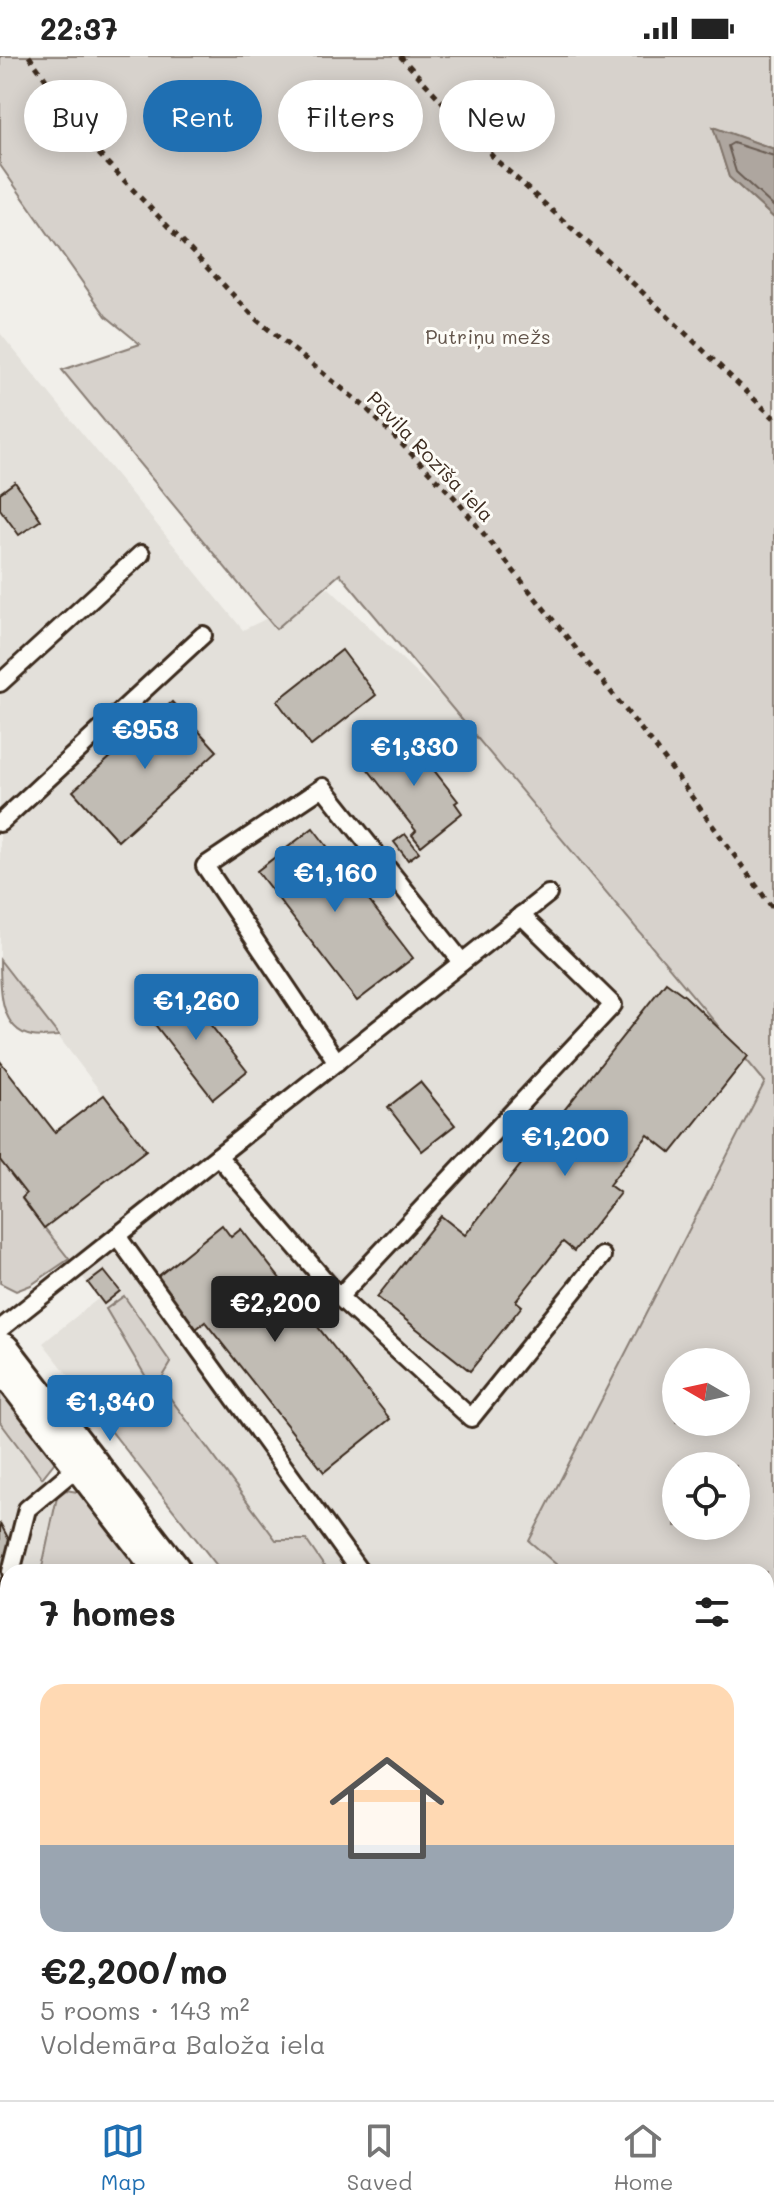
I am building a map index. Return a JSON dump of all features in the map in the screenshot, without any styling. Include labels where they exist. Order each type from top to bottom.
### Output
[{"type":"main road","points":[[0,1354],[163,1564]]},
{"type":"lane","points":[[0,683],[141,554]]},
{"type":"lane","points":[[0,823],[203,635]]},
{"type":"lane","points":[[337,1062],[205,866],[323,787],[462,962]]},
{"type":"lane","points":[[0,1329],[548,894]]},
{"type":"lane","points":[[339,1297],[613,1005],[521,915]]},
{"type":"lane","points":[[218,1156],[339,1297],[471,1418],[602,1256]]},
{"type":"lane","points":[[117,1236],[354,1564]]},
{"type":"lane","points":[[13,1564],[27,1509],[84,1462]]},
{"type":"path","name":"Pāvila Rozīša iela","points":[[29,56],[98,153],[247,309],[365,407],[454,497],[657,749],[774,910]]},
{"type":"path","points":[[400,56],[496,160],[637,287],[774,418]]},
{"type":"shaded area","points":[[0,333],[243,630],[329,588],[774,1020],[774,1222],[686,1348],[662,1348],[662,1394],[588,1564],[216,1564],[43,1343],[99,1298],[44,1228],[145,1150],[0,960]]},
{"type":"shaded area","points":[[0,1424],[109,1564],[0,1564]]},
{"type":"green space","name":"Putriņu mežs","points":[[0,56],[774,56],[774,149],[714,128],[729,177],[774,218],[774,1564],[556,1564],[529,1541],[765,1082],[340,574],[276,629],[62,370],[140,344],[106,316],[0,165]]},
{"type":"green space","points":[[0,960],[59,1036],[32,1036],[14,1026],[4,1007]]},
{"type":"green space","points":[[0,1160],[26,1194],[22,1199],[69,1259],[31,1285],[16,1291],[0,1283]]},
{"type":"green space","points":[[124,1296],[171,1363],[159,1383],[276,1540],[306,1540],[322,1564],[216,1564],[97,1413],[146,1377],[106,1309]]},
{"type":"green space","points":[[0,1382],[53,1449],[54,1463],[42,1478],[0,1422]]},
{"type":"green space","points":[[66,1490],[83,1493],[139,1564],[43,1564],[57,1497]]},
{"type":"water","points":[[713,127],[774,149],[774,218],[729,177]]},
{"type":"building","points":[[15,482],[41,520],[19,535],[0,509],[0,493]]},
{"type":"building","points":[[342,650],[376,695],[311,746],[277,701]]},
{"type":"building","points":[[172,702],[217,751],[118,841],[73,791]]},
{"type":"building","points":[[404,732],[458,801],[455,803],[462,813],[421,846],[412,835],[416,831],[363,763]]},
{"type":"building","points":[[313,828],[413,958],[357,1001],[257,871]]},
{"type":"building","points":[[405,834],[419,852],[408,860],[394,842]]},
{"type":"building","points":[[666,982],[748,1056],[671,1153],[648,1135],[609,1185],[620,1193],[574,1251],[563,1242],[516,1301],[522,1306],[470,1371],[377,1297],[441,1216],[465,1235]]},
{"type":"building","points":[[179,985],[247,1071],[213,1099],[146,1013]]},
{"type":"building","points":[[0,1061],[55,1132],[104,1095],[146,1150],[44,1228],[22,1198],[26,1194],[0,1160]]},
{"type":"building","points":[[420,1082],[455,1125],[422,1151],[388,1107]]},
{"type":"building","points":[[222,1225],[231,1237],[241,1229],[390,1419],[324,1472],[205,1322],[196,1329],[156,1278]]},
{"type":"building","points":[[104,1271],[120,1291],[104,1304],[88,1283]]},
{"type":"building","points":[[0,1523],[20,1560],[13,1564],[0,1564]]}]
